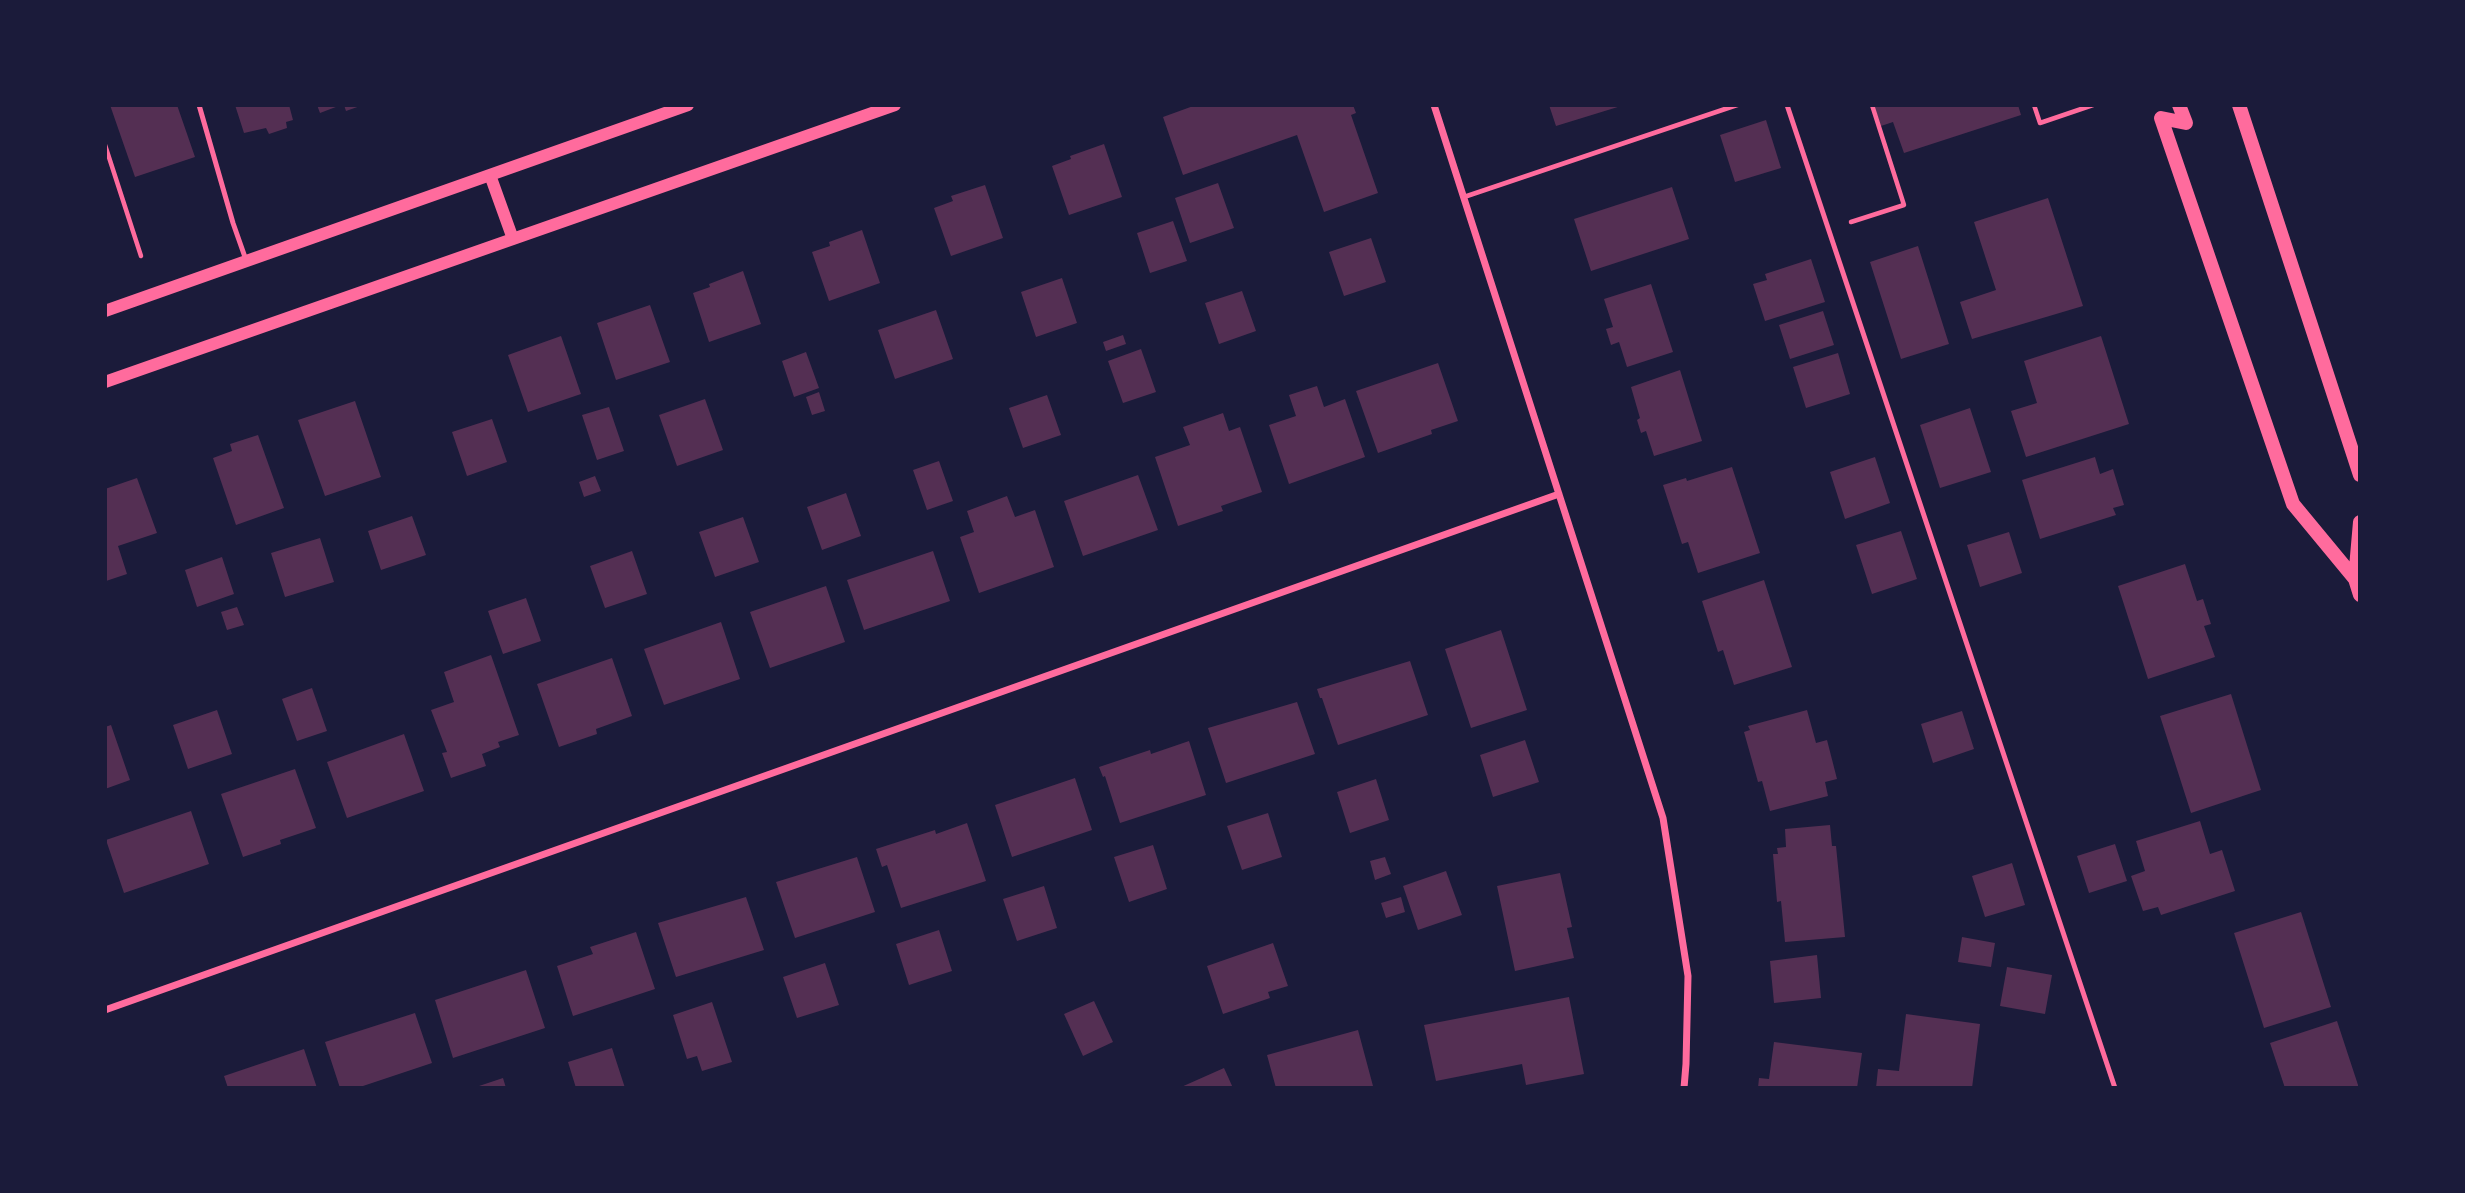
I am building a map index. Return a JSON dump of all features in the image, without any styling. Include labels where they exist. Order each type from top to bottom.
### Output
[{"type":"main road","points":[[2179,105],[2186,123],[2161,118],[2294,504],[2355,579],[2360,595]]},
{"type":"main road","points":[[2239,105],[2360,475]]},
{"type":"main road","points":[[2355,579],[2360,522]]},
{"type":"street","points":[[105,311],[688,105]]},
{"type":"street","points":[[105,382],[895,105]]},
{"type":"street","points":[[1434,105],[1662,818],[1688,976],[1684,1088]]},
{"type":"street","points":[[490,175],[513,239]]},
{"type":"street","points":[[105,1010],[1559,494]]},
{"type":"lane","points":[[199,105],[246,260]]},
{"type":"lane","points":[[1464,197],[1737,105]]},
{"type":"lane","points":[[1787,105],[2115,1088]]},
{"type":"path","points":[[1828,229],[1904,205],[1872,105]]},
{"type":"path","points":[[2034,105],[2040,123],[2093,105]]},
{"type":"path","points":[[105,145],[141,256]]},
{"type":"building","points":[[110,105],[177,105],[195,157],[135,177]]},
{"type":"building","points":[[235,105],[289,105],[293,120],[286,122],[287,128],[269,134],[266,128],[244,133]]},
{"type":"building","points":[[317,105],[341,105],[320,113]]},
{"type":"building","points":[[344,105],[363,105],[346,111]]},
{"type":"building","points":[[1196,105],[1353,105],[1356,113],[1351,115],[1378,193],[1324,212],[1297,135],[1183,175],[1163,117]]},
{"type":"building","points":[[1549,105],[1621,105],[1621,106],[1556,126]]},
{"type":"building","points":[[1874,105],[2018,105],[2021,115],[1904,153],[1893,122],[1881,126]]},
{"type":"building","points":[[1766,120],[1781,168],[1735,182],[1720,135]]},
{"type":"building","points":[[1104,144],[1122,197],[1069,215],[1052,166],[1071,159],[1070,156]]},
{"type":"building","points":[[1218,183],[1234,228],[1190,243],[1175,198]]},
{"type":"building","points":[[985,185],[1003,238],[951,256],[934,208],[953,201],[951,196]]},
{"type":"building","points":[[1672,187],[1689,239],[1591,271],[1574,219]]},
{"type":"building","points":[[2048,198],[2083,306],[1972,339],[1960,302],[1996,290],[1974,222]]},
{"type":"building","points":[[1173,221],[1187,261],[1150,273],[1137,233]]},
{"type":"building","points":[[862,230],[880,283],[829,301],[812,252],[830,246],[829,242]]},
{"type":"building","points":[[1371,238],[1386,282],[1344,296],[1329,252]]},
{"type":"building","points":[[1918,246],[1949,344],[1901,359],[1870,262]]},
{"type":"building","points":[[1811,259],[1825,302],[1765,321],[1753,284],[1767,280],[1765,274]]},
{"type":"building","points":[[743,271],[761,324],[709,342],[693,293]]},
{"type":"building","points":[[1062,278],[1077,323],[1036,337],[1021,292]]},
{"type":"building","points":[[1651,284],[1673,352],[1627,367],[1619,342],[1611,345],[1606,329],[1613,327],[1604,299]]},
{"type":"building","points":[[1242,291],[1256,331],[1219,344],[1205,303]]},
{"type":"building","points":[[650,305],[670,362],[616,380],[597,323]]},
{"type":"building","points":[[936,310],[953,359],[895,379],[878,330]]},
{"type":"building","points":[[1823,311],[1834,345],[1790,359],[1779,325]]},
{"type":"building","points":[[1123,335],[1126,344],[1106,351],[1103,342]]},
{"type":"building","points":[[561,336],[581,394],[528,412],[508,355]]},
{"type":"building","points":[[2101,336],[2129,424],[2026,457],[2011,411],[2037,403],[2024,361]]},
{"type":"building","points":[[1141,349],[1156,392],[1123,403],[1108,361]]},
{"type":"building","points":[[806,352],[819,388],[794,397],[782,361]]},
{"type":"building","points":[[1838,353],[1850,394],[1806,408],[1793,367]]},
{"type":"building","points":[[1438,363],[1458,421],[1431,430],[1432,434],[1378,453],[1356,391]]},
{"type":"building","points":[[1680,370],[1702,441],[1654,456],[1646,431],[1641,433],[1637,420],[1640,418],[1631,387]]},
{"type":"building","points":[[1317,386],[1324,407],[1345,399],[1365,457],[1289,484],[1269,425],[1296,416],[1289,395]]},
{"type":"building","points":[[819,392],[825,411],[812,415],[806,397]]},
{"type":"building","points":[[1047,395],[1061,435],[1023,448],[1009,408]]},
{"type":"building","points":[[705,399],[723,450],[677,466],[659,415]]},
{"type":"building","points":[[355,401],[381,477],[325,496],[298,420]]},
{"type":"building","points":[[609,407],[624,451],[597,460],[582,415]]},
{"type":"building","points":[[1970,408],[1991,472],[1940,488],[1920,425]]},
{"type":"building","points":[[1223,413],[1229,431],[1240,427],[1262,492],[1221,506],[1223,511],[1178,526],[1155,457],[1190,445],[1183,427]]},
{"type":"building","points":[[492,419],[507,462],[467,476],[452,432]]},
{"type":"building","points":[[258,435],[284,508],[236,525],[213,458],[232,451],[230,444]]},
{"type":"building","points":[[1875,457],[1890,503],[1845,519],[1830,472]]},
{"type":"building","points":[[2095,457],[2100,474],[2113,469],[2124,505],[2113,508],[2116,515],[2040,539],[2022,480]]},
{"type":"building","points":[[939,461],[953,501],[927,510],[913,470]]},
{"type":"building","points":[[1732,467],[1760,553],[1698,573],[1688,542],[1682,544],[1663,485],[1686,478],[1687,481]]},
{"type":"building","points":[[1138,475],[1158,530],[1083,556],[1064,501]]},
{"type":"building","points":[[595,476],[601,491],[584,497],[579,482]]},
{"type":"building","points":[[137,478],[157,533],[118,546],[127,574],[106,581],[105,489]]},
{"type":"building","points":[[846,493],[861,536],[822,550],[807,507]]},
{"type":"building","points":[[1007,496],[1015,517],[1035,510],[1054,567],[979,593],[960,537],[974,532],[967,511]]},
{"type":"building","points":[[412,516],[426,555],[381,570],[368,531]]},
{"type":"building","points":[[743,517],[759,562],[715,577],[699,532]]},
{"type":"building","points":[[1901,531],[1917,579],[1872,594],[1856,545]]},
{"type":"building","points":[[2009,532],[2022,573],[1980,587],[1967,545]]},
{"type":"building","points":[[320,538],[334,582],[285,597],[271,553]]},
{"type":"building","points":[[632,551],[647,594],[605,608],[590,566]]},
{"type":"building","points":[[933,551],[950,601],[864,630],[847,580]]},
{"type":"building","points":[[222,557],[234,594],[197,607],[185,570]]},
{"type":"building","points":[[2185,564],[2197,601],[2203,599],[2211,624],[2204,626],[2215,657],[2148,679],[2118,586]]},
{"type":"building","points":[[1764,580],[1792,667],[1734,685],[1723,650],[1718,652],[1702,601]]},
{"type":"building","points":[[826,586],[845,642],[770,668],[750,612]]},
{"type":"building","points":[[526,598],[541,641],[503,654],[488,611]]},
{"type":"building","points":[[237,607],[244,625],[227,630],[221,612]]},
{"type":"building","points":[[721,622],[740,679],[664,705],[644,649]]},
{"type":"building","points":[[1501,630],[1527,710],[1471,728],[1445,649]]},
{"type":"building","points":[[491,655],[519,735],[498,742],[500,747],[482,754],[486,766],[451,778],[442,753],[447,752],[431,710],[454,702],[444,672]]},
{"type":"building","points":[[612,658],[632,716],[596,729],[597,734],[559,747],[537,684]]},
{"type":"building","points":[[1410,661],[1428,715],[1338,745],[1317,689]]},
{"type":"building","points":[[312,688],[327,731],[297,741],[282,699]]},
{"type":"building","points":[[2231,694],[2261,790],[2191,813],[2160,716]]},
{"type":"building","points":[[1297,702],[1315,754],[1226,783],[1208,728]]},
{"type":"building","points":[[217,710],[232,754],[188,769],[173,725]]},
{"type":"building","points":[[1807,710],[1816,743],[1827,740],[1837,779],[1825,782],[1828,796],[1770,811],[1762,781],[1758,782],[1744,732],[1750,730],[1748,726]]},
{"type":"building","points":[[1962,711],[1974,749],[1933,763],[1921,724]]},
{"type":"building","points":[[111,725],[130,780],[105,789],[105,727]]},
{"type":"building","points":[[404,734],[424,791],[347,818],[327,762]]},
{"type":"building","points":[[1525,740],[1539,782],[1493,797],[1480,755]]},
{"type":"building","points":[[1189,741],[1206,795],[1120,823],[1105,776],[1103,777],[1099,767],[1150,750],[1151,754]]},
{"type":"building","points":[[295,769],[316,828],[280,840],[281,844],[243,857],[221,794]]},
{"type":"building","points":[[1075,778],[1092,830],[1012,857],[995,805]]},
{"type":"building","points":[[1376,779],[1389,820],[1350,833],[1337,792]]},
{"type":"building","points":[[191,811],[209,864],[124,893],[106,840]]},
{"type":"building","points":[[1268,813],[1282,857],[1242,870],[1227,826]]},
{"type":"building","points":[[2200,821],[2210,854],[2222,850],[2235,891],[2161,915],[2158,907],[2143,911],[2131,876],[2145,871],[2136,841]]},
{"type":"building","points":[[967,823],[986,881],[901,908],[887,865],[882,867],[876,849]]},
{"type":"building","points":[[1830,825],[1832,846],[1836,846],[1845,937],[1785,942],[1781,901],[1777,902],[1773,854],[1778,854],[1777,848],[1786,847],[1785,829]]},
{"type":"building","points":[[2115,844],[2127,881],[2089,893],[2077,856]]},
{"type":"building","points":[[1153,845],[1167,889],[1129,902],[1114,857]]},
{"type":"building","points":[[857,857],[875,912],[795,938],[776,882]]},
{"type":"building","points":[[1385,857],[1391,874],[1375,880],[1370,861]]},
{"type":"building","points":[[2012,863],[2025,905],[1985,917],[1972,876]]},
{"type":"building","points":[[1446,871],[1462,915],[1418,930],[1403,886]]},
{"type":"building","points":[[1560,873],[1572,927],[1567,928],[1574,958],[1515,971],[1497,886]]},
{"type":"building","points":[[1044,886],[1057,928],[1017,941],[1003,899]]},
{"type":"building","points":[[746,897],[764,950],[676,977],[658,923]]},
{"type":"building","points":[[1401,897],[1405,912],[1386,918],[1381,903]]},
{"type":"building","points":[[2301,912],[2331,1007],[2264,1028],[2234,933]]},
{"type":"building","points":[[939,930],[952,971],[909,985],[896,944]]},
{"type":"building","points":[[636,932],[655,989],[573,1016],[557,966],[593,954],[590,947]]},
{"type":"building","points":[[1962,937],[1995,943],[1991,967],[1958,962]]},
{"type":"building","points":[[1273,943],[1288,986],[1268,992],[1270,998],[1223,1014],[1207,966]]},
{"type":"building","points":[[1817,955],[1821,998],[1774,1003],[1770,961]]},
{"type":"building","points":[[825,963],[839,1005],[797,1018],[783,977]]},
{"type":"building","points":[[2007,967],[2052,975],[2045,1014],[2000,1006]]},
{"type":"building","points":[[526,970],[545,1028],[453,1058],[435,1000]]},
{"type":"building","points":[[1569,997],[1584,1074],[1526,1085],[1522,1064],[1436,1081],[1424,1025]]},
{"type":"building","points":[[1094,1001],[1113,1042],[1083,1056],[1064,1014]]},
{"type":"building","points":[[712,1002],[732,1062],[702,1071],[697,1056],[687,1059],[673,1015]]},
{"type":"building","points":[[415,1013],[432,1063],[357,1088],[340,1088],[325,1042]]},
{"type":"building","points":[[1906,1014],[1980,1024],[1972,1088],[1876,1088],[1878,1069],[1899,1071]]},
{"type":"building","points":[[2337,1021],[2359,1088],[2285,1088],[2270,1043]]},
{"type":"building","points":[[1358,1030],[1373,1086],[1276,1088],[1267,1055]]},
{"type":"building","points":[[1774,1042],[1862,1053],[1857,1088],[1758,1088],[1759,1078],[1769,1079]]},
{"type":"building","points":[[612,1048],[625,1088],[576,1088],[568,1062]]},
{"type":"building","points":[[304,1049],[317,1088],[228,1088],[224,1076]]},
{"type":"building","points":[[1224,1068],[1233,1088],[1179,1088]]},
{"type":"building","points":[[503,1078],[506,1088],[476,1088],[476,1087]]}]
